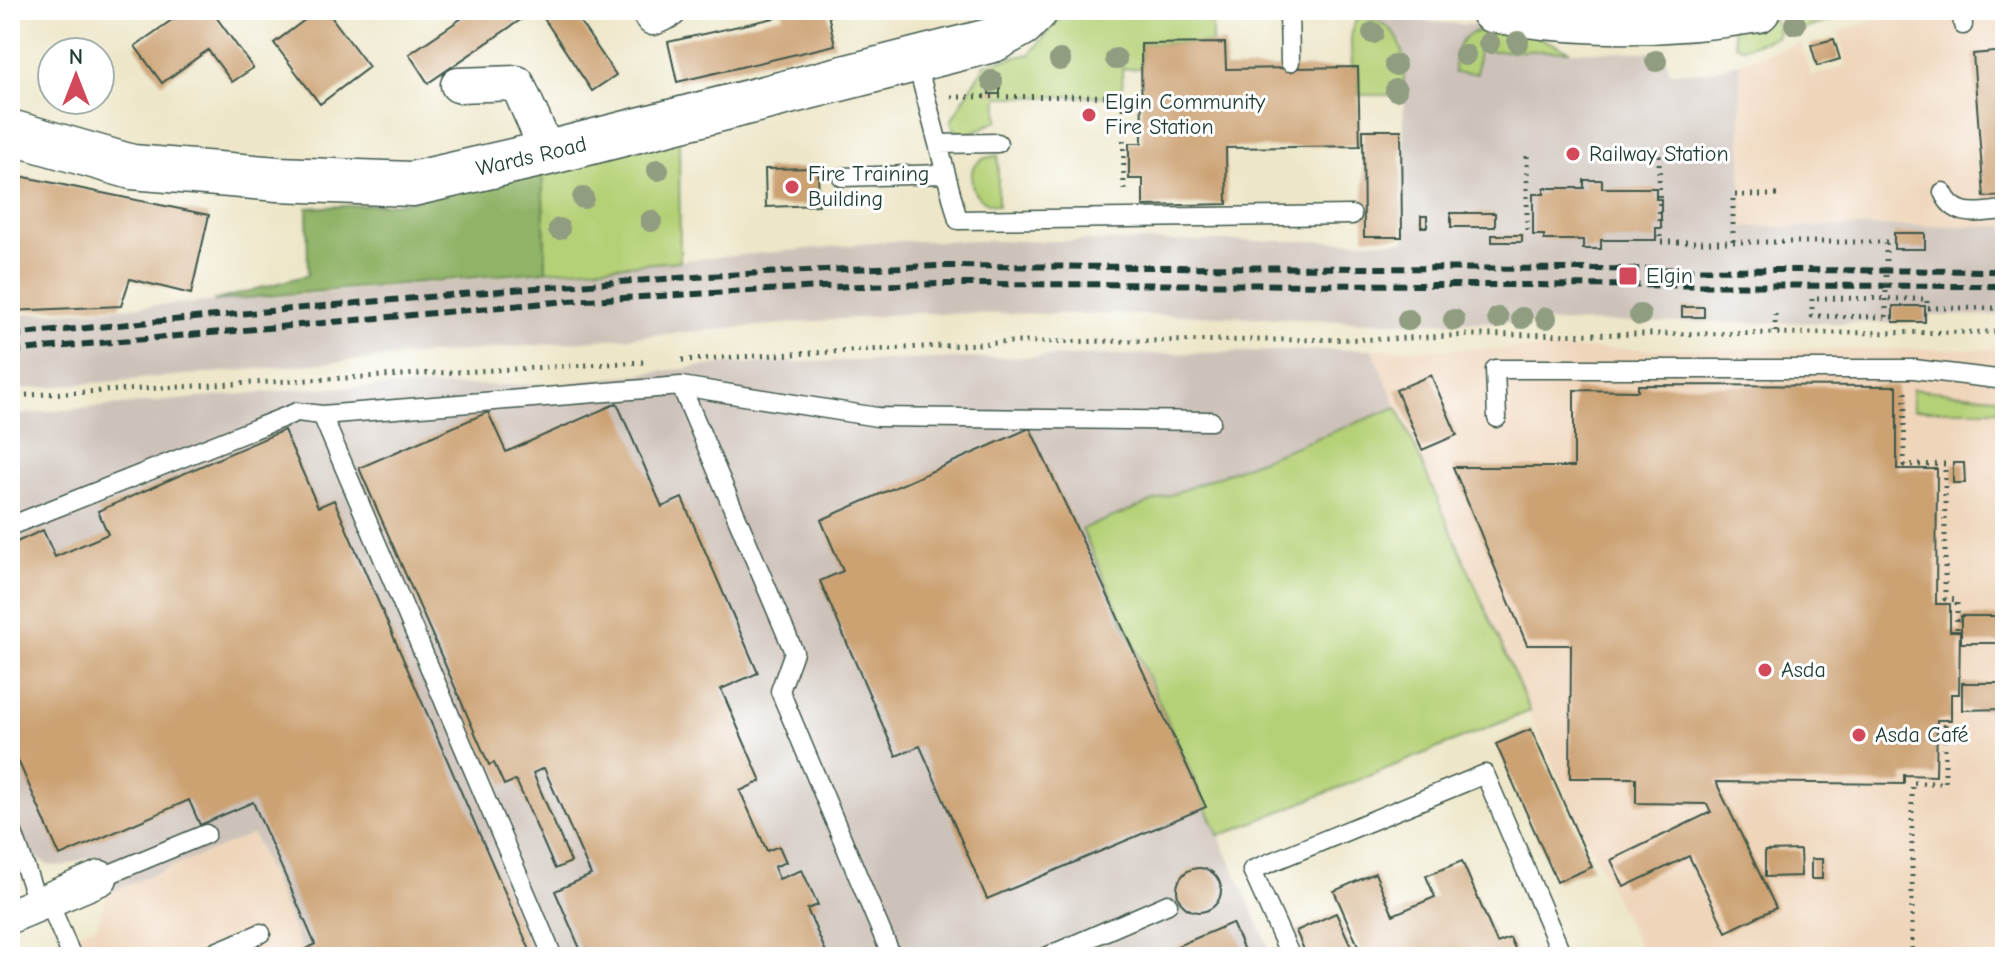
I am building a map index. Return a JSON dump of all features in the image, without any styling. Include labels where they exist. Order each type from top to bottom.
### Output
[{"type":"street","points":[[647,10],[653,18],[670,10]]},
{"type":"street","name":"Wards Road","points":[[10,132],[132,167],[278,179],[412,184],[548,153],[921,78],[1022,24],[1036,10]]},
{"type":"street","points":[[1492,10],[1572,20],[1629,22],[1690,20],[1758,10]]},
{"type":"street","points":[[458,85],[517,83],[548,153]]},
{"type":"street","points":[[32,906],[100,878]]},
{"type":"lane","points":[[1289,10],[1290,62]]},
{"type":"lane","points":[[921,78],[958,220],[1352,215]]},
{"type":"lane","points":[[938,144],[998,143]]},
{"type":"lane","points":[[842,177],[946,174]]},
{"type":"lane","points":[[1943,192],[1948,203],[1966,213],[2005,210]]},
{"type":"lane","points":[[1497,418],[1495,369],[1914,369],[2005,380]]},
{"type":"lane","points":[[681,386],[794,652],[780,691],[892,957]]},
{"type":"lane","points":[[10,526],[297,412],[322,415],[681,386],[877,417],[1211,421]]},
{"type":"lane","points":[[322,415],[553,957]]},
{"type":"lane","points":[[1291,957],[1252,870],[1485,774],[1563,957]]},
{"type":"lane","points":[[10,824],[32,906],[72,957]]},
{"type":"lane","points":[[100,878],[206,834]]},
{"type":"lane","points":[[1046,957],[1168,904]]},
{"type":"lane","points":[[204,957],[261,933]]},
{"type":"path","points":[[921,78],[1123,96],[1124,201]]},
{"type":"path","points":[[1659,155],[1660,242],[1894,242]]},
{"type":"path","points":[[1527,156],[1527,235]]},
{"type":"path","points":[[1733,241],[1733,195],[1783,195]]},
{"type":"path","points":[[1886,242],[1886,317]]},
{"type":"path","points":[[1893,317],[1812,316],[1812,298],[1927,299],[1927,308],[2005,308]]},
{"type":"path","points":[[1775,314],[1775,333]]},
{"type":"path","points":[[680,360],[1015,342],[2005,332]]},
{"type":"path","points":[[10,396],[648,362]]},
{"type":"path","points":[[1914,369],[1905,389],[1904,465],[1945,464],[1945,599],[1957,600],[1957,631]]},
{"type":"path","points":[[1912,957],[1912,783],[1945,783],[1945,723]]},
{"type":"shaded area","points":[[1906,10],[2005,10],[2005,226],[1742,227],[1740,62],[1801,43],[1811,77],[1847,65],[1838,32]]},
{"type":"shaded area","points":[[1361,16],[1495,27],[1536,36],[1570,51],[1655,52],[1667,61],[1669,72],[1706,72],[1740,62],[1742,227],[2005,226],[2005,315],[1929,316],[1929,323],[1368,322],[1197,315],[913,313],[10,390],[10,315],[296,296],[895,241],[1405,241],[1403,45],[1392,29]]},
{"type":"shaded area","points":[[1372,349],[2005,349],[2005,957],[1644,957],[1575,815]]},
{"type":"shaded area","points":[[1372,349],[1397,407],[1082,529],[1273,957],[305,957],[253,834],[108,893],[91,857],[63,866],[48,865],[35,857],[10,866],[10,415],[313,388],[560,384],[721,364]]},
{"type":"shaded area","points":[[254,834],[305,957],[10,957],[10,953],[97,925],[108,893]]},
{"type":"green space","points":[[1067,10],[1212,10],[1212,43],[1141,44],[1141,68],[1122,69],[1123,96],[998,97],[998,120],[971,132],[959,132],[954,128],[951,121],[985,64],[1030,54]]},
{"type":"green space","points":[[1816,10],[1864,10],[1791,33],[1788,30],[1784,15]]},
{"type":"green space","points":[[1361,16],[1388,27],[1400,44],[1404,95],[1359,95],[1358,67],[1352,67],[1351,39],[1353,26]]},
{"type":"green space","points":[[1774,17],[1776,37],[1742,48],[1735,44],[1732,26]]},
{"type":"green space","points":[[1495,27],[1536,36],[1570,51],[1478,51],[1477,73],[1454,73],[1456,53],[1463,40],[1475,32]]},
{"type":"green space","points":[[679,138],[680,261],[546,271],[542,171]]},
{"type":"green space","points":[[998,155],[998,206],[979,198],[972,182],[973,167],[982,159]]},
{"type":"green space","points":[[542,171],[546,271],[213,301],[308,275],[307,208],[400,203]]},
{"type":"green space","points":[[1912,389],[2005,398],[2005,410],[1913,410]]},
{"type":"green space","points":[[1397,407],[1530,711],[1219,836],[1082,529]]},
{"type":"building","points":[[186,10],[211,10],[253,68],[232,82],[208,50],[162,83],[135,46]]},
{"type":"building","points":[[318,10],[326,10],[369,67],[320,104],[274,43]]},
{"type":"building","points":[[474,10],[535,10],[428,83],[409,54]]},
{"type":"building","points":[[553,10],[572,10],[616,75],[592,91],[543,17]]},
{"type":"building","points":[[782,10],[827,10],[835,45],[677,82],[668,42],[783,16]]},
{"type":"building","points":[[1834,39],[1840,59],[1817,66],[1811,45]]},
{"type":"building","points":[[1225,43],[1226,69],[1358,67],[1360,146],[1226,148],[1227,204],[1143,206],[1143,179],[1129,179],[1129,143],[1142,143],[1141,44]]},
{"type":"building","points":[[2005,51],[2005,196],[1984,197],[1973,54]]},
{"type":"building","points":[[989,87],[1000,87],[1000,94],[989,94]]},
{"type":"building","points":[[1363,130],[1401,130],[1402,237],[1364,237]]},
{"type":"building","name":"Fire Training Building","points":[[818,168],[819,205],[766,207],[765,169]]},
{"type":"building","points":[[10,174],[209,215],[191,294],[130,279],[121,306],[10,311]]},
{"type":"building","points":[[1584,180],[1602,180],[1602,188],[1656,188],[1656,199],[1661,199],[1661,228],[1656,228],[1656,240],[1601,240],[1601,249],[1583,249],[1583,240],[1544,240],[1544,235],[1533,235],[1533,194],[1544,194],[1544,188],[1584,188]]},
{"type":"building","points":[[1451,213],[1495,213],[1495,227],[1451,227]]},
{"type":"building","points":[[1421,216],[1427,216],[1427,227],[1421,227]]},
{"type":"building","points":[[1894,233],[1925,233],[1925,249],[1894,249]]},
{"type":"building","points":[[1492,235],[1522,235],[1522,242],[1492,242]]},
{"type":"building","points":[[1893,306],[1925,306],[1925,322],[1893,322]]},
{"type":"building","points":[[1682,307],[1704,307],[1704,317],[1682,317]]},
{"type":"building","points":[[1431,375],[1457,435],[1422,450],[1396,390]]},
{"type":"building","name":"Asda","points":[[1638,385],[1897,386],[1897,469],[1937,469],[1936,604],[1950,604],[1950,631],[1960,631],[1959,694],[1951,694],[1951,720],[1937,720],[1936,776],[1904,775],[1904,784],[1716,782],[1776,908],[1726,932],[1689,856],[1624,887],[1611,860],[1711,812],[1707,804],[1636,803],[1636,778],[1570,778],[1571,645],[1527,645],[1453,467],[1574,467],[1574,390],[1638,391]]},
{"type":"building","points":[[617,403],[662,507],[682,498],[758,673],[721,689],[761,781],[740,791],[767,851],[779,846],[786,862],[774,867],[779,879],[802,870],[818,905],[807,909],[826,952],[814,957],[591,957],[587,948],[581,951],[555,891],[591,875],[544,768],[533,773],[571,862],[555,869],[516,780],[504,785],[494,763],[489,765],[359,468],[488,412],[506,452]]},
{"type":"building","points":[[1030,428],[1206,807],[987,899],[920,746],[896,756],[820,581],[843,571],[821,520]]},
{"type":"building","points":[[284,430],[318,507],[334,500],[533,957],[305,957],[302,951],[315,944],[253,802],[200,825],[189,800],[60,856],[10,742],[10,545],[43,530],[55,557],[108,534],[98,511]]},
{"type":"building","points":[[1953,463],[1964,463],[1965,483],[1953,483]]},
{"type":"building","points":[[1961,616],[2005,616],[2005,643],[1961,643]]},
{"type":"building","points":[[1962,683],[2005,683],[2005,709],[1962,710]]},
{"type":"building","points":[[1531,729],[1592,867],[1557,882],[1496,744]]},
{"type":"building","points":[[1800,850],[1801,876],[1765,877],[1765,851]]},
{"type":"building","points":[[1811,859],[1822,859],[1822,879],[1811,879]]},
{"type":"building","points":[[1462,861],[1497,943],[1510,938],[1519,957],[1363,957],[1334,891],[1375,873],[1393,915],[1435,897],[1426,876]]},
{"type":"building","points":[[1199,868],[1214,875],[1221,890],[1214,905],[1199,912],[1184,905],[1177,890],[1184,875]]},
{"type":"building","points":[[1336,913],[1356,957],[1307,957],[1296,931]]},
{"type":"building","points":[[1232,923],[1247,957],[1151,957]]},
{"type":"railway","points":[[10,335],[591,284],[940,266],[2005,271]]},
{"type":"railway","points":[[10,351],[568,301],[821,287],[942,284],[2005,286]]},
{"type":"place","name":"Elgin Community Fire Station","points":[[1089,115]]},
{"type":"place","name":"Railway Station","points":[[1573,154]]},
{"type":"place","name":"Fire Training Building","points":[[792,187]]},
{"type":"place","name":"Elgin","points":[[1628,276]]},
{"type":"place","name":"Asda","points":[[1765,670]]},
{"type":"place","name":"Asda Café","points":[[1859,735]]}]
